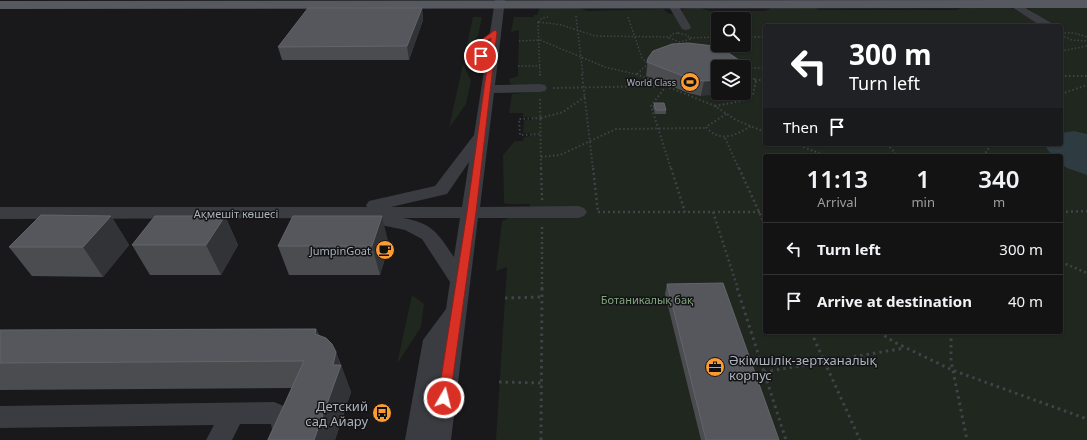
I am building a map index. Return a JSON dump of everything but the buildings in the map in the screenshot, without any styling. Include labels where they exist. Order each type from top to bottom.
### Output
[{"type":"main road","points":[[823,0],[839,5]]},
{"type":"main road","points":[[0,6],[500,3],[673,5],[779,2],[839,5],[1087,4]]},
{"type":"street","points":[[438,440],[500,3]]},
{"type":"street","points":[[1014,4],[1045,24]]},
{"type":"street","points":[[673,5],[686,27]]},
{"type":"street","points":[[488,85],[540,88]]},
{"type":"street","points":[[478,157],[492,148],[494,114],[485,104]]},
{"type":"street","points":[[340,212],[441,190],[481,135]]},
{"type":"street","name":"Ақмешіт көшесі","points":[[3,211],[578,212]]},
{"type":"street","points":[[340,212],[410,225],[423,231],[429,235],[460,281]]},
{"type":"street","points":[[418,440],[434,340],[455,313]]},
{"type":"street","points":[[219,440],[233,413]]},
{"type":"street","points":[[0,417],[274,413],[282,417],[285,429],[280,440]]},
{"type":"path","points":[[576,16],[598,212]]},
{"type":"path","points":[[628,16],[642,58],[648,64]]},
{"type":"path","points":[[540,440],[542,211],[540,40],[538,22],[562,25],[595,36],[669,37]]},
{"type":"path","points":[[1063,33],[1065,32],[1087,37]]},
{"type":"path","points":[[1063,35],[1072,40],[1087,42]]},
{"type":"path","points":[[751,37],[763,36]]},
{"type":"path","points":[[690,38],[711,37]]},
{"type":"path","points":[[519,41],[540,40],[605,67],[637,74],[715,106],[726,114],[751,126],[763,130]]},
{"type":"path","points":[[681,42],[684,48]]},
{"type":"path","points":[[1063,51],[1087,46]]},
{"type":"path","points":[[637,74],[653,61]]},
{"type":"path","points":[[518,66],[540,66]]},
{"type":"path","points":[[751,68],[763,68]]},
{"type":"path","points":[[715,106],[734,104],[748,98],[756,90],[755,80],[751,76]]},
{"type":"path","points":[[1063,76],[1087,76]]},
{"type":"path","points":[[755,80],[763,80]]},
{"type":"path","points":[[1063,93],[1087,85]]},
{"type":"path","points":[[540,88],[666,86]]},
{"type":"path","points":[[666,86],[651,106],[685,212]]},
{"type":"path","points":[[541,134],[520,135],[519,119],[541,118],[563,112],[586,96]]},
{"type":"path","points":[[707,128],[709,124],[726,114]]},
{"type":"path","points":[[707,128],[710,133],[725,138],[733,136],[751,126]]},
{"type":"path","points":[[541,157],[560,155],[616,130],[707,128]]},
{"type":"path","points":[[725,138],[757,212],[763,222]]},
{"type":"path","points":[[801,146],[821,154]]},
{"type":"path","points":[[889,146],[896,154]]},
{"type":"path","points":[[1063,212],[1087,211]]},
{"type":"path","points":[[578,212],[763,212]]},
{"type":"path","points":[[713,212],[786,440]]},
{"type":"path","points":[[1063,263],[1087,273]]},
{"type":"path","points":[[505,298],[541,297]]},
{"type":"path","points":[[812,334],[860,440]]},
{"type":"path","points":[[882,334],[906,348],[952,370],[1075,416],[1087,419]]},
{"type":"path","points":[[951,334],[952,370],[966,440]]},
{"type":"path","points":[[764,372],[906,348]]},
{"type":"path","points":[[499,382],[541,383]]},
{"type":"green space","name":"Ботаникалық бақ","points":[[540,7],[577,7],[587,11],[663,9],[669,14],[682,14],[681,12],[684,9],[699,8],[710,11],[765,11],[771,8],[813,7],[820,10],[956,10],[962,8],[1011,8],[1023,14],[1035,13],[1027,8],[1087,8],[1087,440],[496,440],[507,267],[496,271],[502,221],[509,218],[530,217],[530,204],[504,203],[503,155],[515,141],[523,141],[524,137],[531,136],[531,133],[523,133],[524,120],[532,120],[532,117],[523,117],[523,113],[509,113],[512,94],[532,92],[510,83],[509,79],[518,76],[519,30],[511,32],[514,17],[534,17],[534,15],[537,15]]},
{"type":"green space","points":[[473,17],[482,17],[478,36],[466,49]]},
{"type":"green space","points":[[463,64],[471,81],[466,104],[449,128]]},
{"type":"green space","points":[[412,295],[424,304],[421,327],[397,364]]},
{"type":"shaded area","points":[[1074,131],[1087,134],[1087,175],[1067,168],[1063,165],[1063,154],[1051,154],[1047,149],[1046,146],[1063,146],[1063,133]]},
{"type":"place","name":"World Class","points":[[690,82]]},
{"type":"place","name":"JumpinGoat","points":[[385,250]]},
{"type":"place","name":"Әкімшілік-зертханалық корпус","points":[[715,367]]},
{"type":"place","name":"Детский сад Айару","points":[[382,413]]},
{"type":"route","points":[[444,398],[495,32],[483,41],[481,56]]}]
